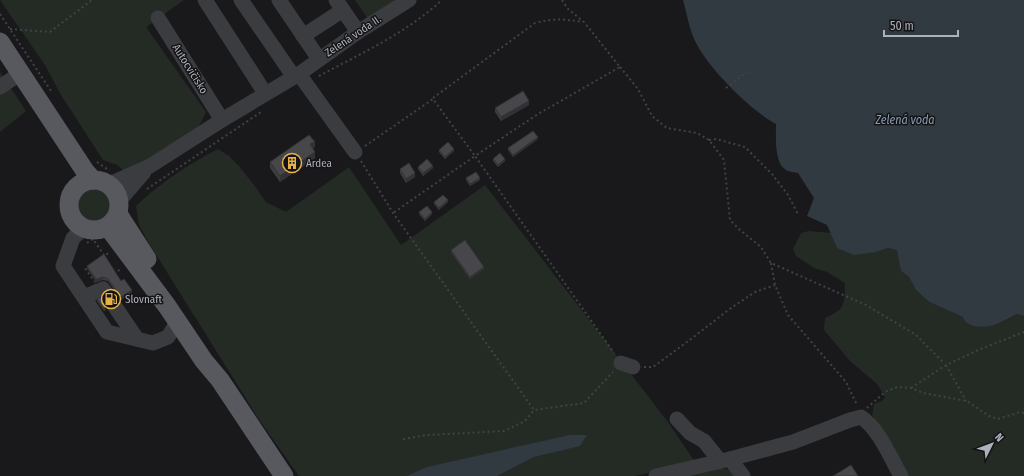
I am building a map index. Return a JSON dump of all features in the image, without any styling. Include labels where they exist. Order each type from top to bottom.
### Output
[{"type":"main road","points":[[5,35],[11,80]]},
{"type":"main road","points":[[0,61],[72,173],[98,180],[117,194],[102,225]]},
{"type":"main road","points":[[98,180],[70,196],[69,208],[73,220],[102,225],[193,329],[220,380],[284,476]]},
{"type":"main road","points":[[102,225],[152,286],[204,361],[220,380]]},
{"type":"lane","points":[[205,0],[265,93]]},
{"type":"lane","points":[[241,0],[355,152]]},
{"type":"lane","points":[[278,0],[319,59]]},
{"type":"lane","name":"Zelená voda II.","points":[[150,166],[296,75],[358,32],[408,0]]},
{"type":"lane","points":[[303,36],[339,5],[358,32]]},
{"type":"lane","name":"Autocvičisko","points":[[158,18],[222,120]]},
{"type":"lane","points":[[98,180],[150,166]]},
{"type":"lane","points":[[150,166],[102,225],[73,238],[63,266],[107,332],[153,343],[168,337],[177,322]]},
{"type":"lane","points":[[84,297],[103,289],[137,339]]},
{"type":"lane","points":[[656,476],[759,452],[793,442],[861,417],[868,422],[886,448],[900,476]]},
{"type":"lane","points":[[677,419],[690,433],[704,441],[743,476]]},
{"type":"path","points":[[5,35],[50,32],[92,0]]},
{"type":"path","points":[[314,79],[380,44],[432,10],[442,0]]},
{"type":"path","points":[[562,0],[568,10],[584,22],[638,89],[652,116],[668,128],[697,133],[709,140],[724,160],[730,220],[740,230],[761,246],[771,263],[775,285],[788,315],[846,382],[861,417]]},
{"type":"path","points":[[0,14],[5,35],[53,95]]},
{"type":"path","points":[[534,410],[394,213],[355,152],[433,99],[535,23],[550,19],[564,19],[584,22]]},
{"type":"path","points":[[394,213],[538,114],[620,67]]},
{"type":"path","points":[[726,88],[748,71]]},
{"type":"path","points":[[433,99],[627,365]]},
{"type":"path","points":[[143,191],[266,109]]},
{"type":"path","points":[[709,140],[716,139],[745,147],[772,174],[788,196],[798,214]]},
{"type":"path","points":[[97,161],[108,169],[98,180]]},
{"type":"path","points":[[102,225],[93,239],[104,256]]},
{"type":"path","points":[[98,260],[110,252]]},
{"type":"path","points":[[771,263],[866,304],[916,335],[943,362]]},
{"type":"path","points":[[91,264],[85,268],[97,286]]},
{"type":"path","points":[[110,277],[122,268]]},
{"type":"path","points":[[404,440],[428,435],[504,431],[525,421],[534,410],[584,403],[627,365],[653,367],[731,308],[755,292],[775,285]]},
{"type":"path","points":[[911,388],[946,365],[976,351],[1024,332]]},
{"type":"path","points":[[946,365],[967,401]]},
{"type":"path","points":[[861,417],[868,405],[885,392],[897,387],[911,388],[923,393],[967,401],[989,416],[998,419],[1020,412],[1024,413]]},
{"type":"shaded area","points":[[0,0],[184,0],[146,27],[206,112],[197,130],[135,170],[123,170],[117,165],[103,160],[61,95],[45,65]]},
{"type":"shaded area","points":[[355,0],[399,0],[368,19]]},
{"type":"shaded area","points":[[0,72],[26,111],[0,132]]},
{"type":"shaded area","points":[[218,149],[229,156],[239,166],[266,202],[286,212],[349,167],[401,245],[485,185],[668,422],[695,462],[635,476],[299,476],[260,421],[139,225],[136,206],[175,174]]},
{"type":"shaded area","points":[[95,187],[105,190],[110,195],[113,205],[110,215],[105,220],[95,223],[85,220],[80,215],[77,205],[80,195],[85,190]]},
{"type":"shaded area","points":[[809,231],[831,233],[837,248],[876,252],[888,248],[898,250],[901,271],[909,277],[916,290],[929,302],[963,317],[995,325],[1018,314],[1024,316],[1024,476],[908,476],[872,415],[874,404],[882,401],[885,397],[877,384],[850,361],[824,330],[825,318],[837,312],[844,301],[845,283],[827,272],[814,268],[796,256],[793,249],[801,233]]},
{"type":"shaded area","points":[[721,468],[730,470],[737,476],[682,476]]},
{"type":"water","name":"Zelená voda","points":[[683,0],[1024,0],[1024,316],[1017,314],[997,324],[983,327],[972,326],[965,321],[963,317],[929,302],[916,290],[909,277],[901,271],[897,250],[888,248],[876,252],[854,255],[837,248],[827,225],[807,216],[814,198],[798,173],[786,170],[779,162],[776,149],[776,124],[742,99],[709,63],[695,41]]},
{"type":"water","points":[[570,435],[587,435],[580,446],[534,457],[497,476],[407,476],[427,467]]},
{"type":"building","points":[[523,91],[529,101],[501,117],[495,108]]},
{"type":"building","points":[[533,131],[538,137],[513,155],[508,148]]},
{"type":"building","name":"Ardea","points":[[309,135],[315,142],[310,144],[315,152],[280,176],[270,162]]},
{"type":"building","points":[[448,142],[454,149],[445,157],[439,150]]},
{"type":"building","points":[[500,153],[505,159],[498,165],[493,159]]},
{"type":"building","points":[[427,159],[433,166],[423,173],[418,167]]},
{"type":"building","points":[[409,163],[415,173],[406,179],[400,169]]},
{"type":"building","points":[[476,172],[480,178],[470,184],[466,178]]},
{"type":"building","points":[[443,195],[448,200],[439,208],[434,202]]},
{"type":"building","points":[[427,206],[432,212],[425,219],[419,212]]},
{"type":"building","points":[[465,240],[484,267],[470,277],[451,250]]},
{"type":"building","points":[[104,254],[121,281],[124,279],[132,290],[121,297],[108,279],[103,277],[94,280],[96,279],[87,266]]},
{"type":"building","points":[[100,298],[106,307],[104,309],[97,299]]},
{"type":"building","points":[[851,465],[858,476],[833,476]]},
{"type":"place","name":"Ardea","points":[[292,163]]},
{"type":"place","name":"Slovnaft","points":[[111,299]]}]
